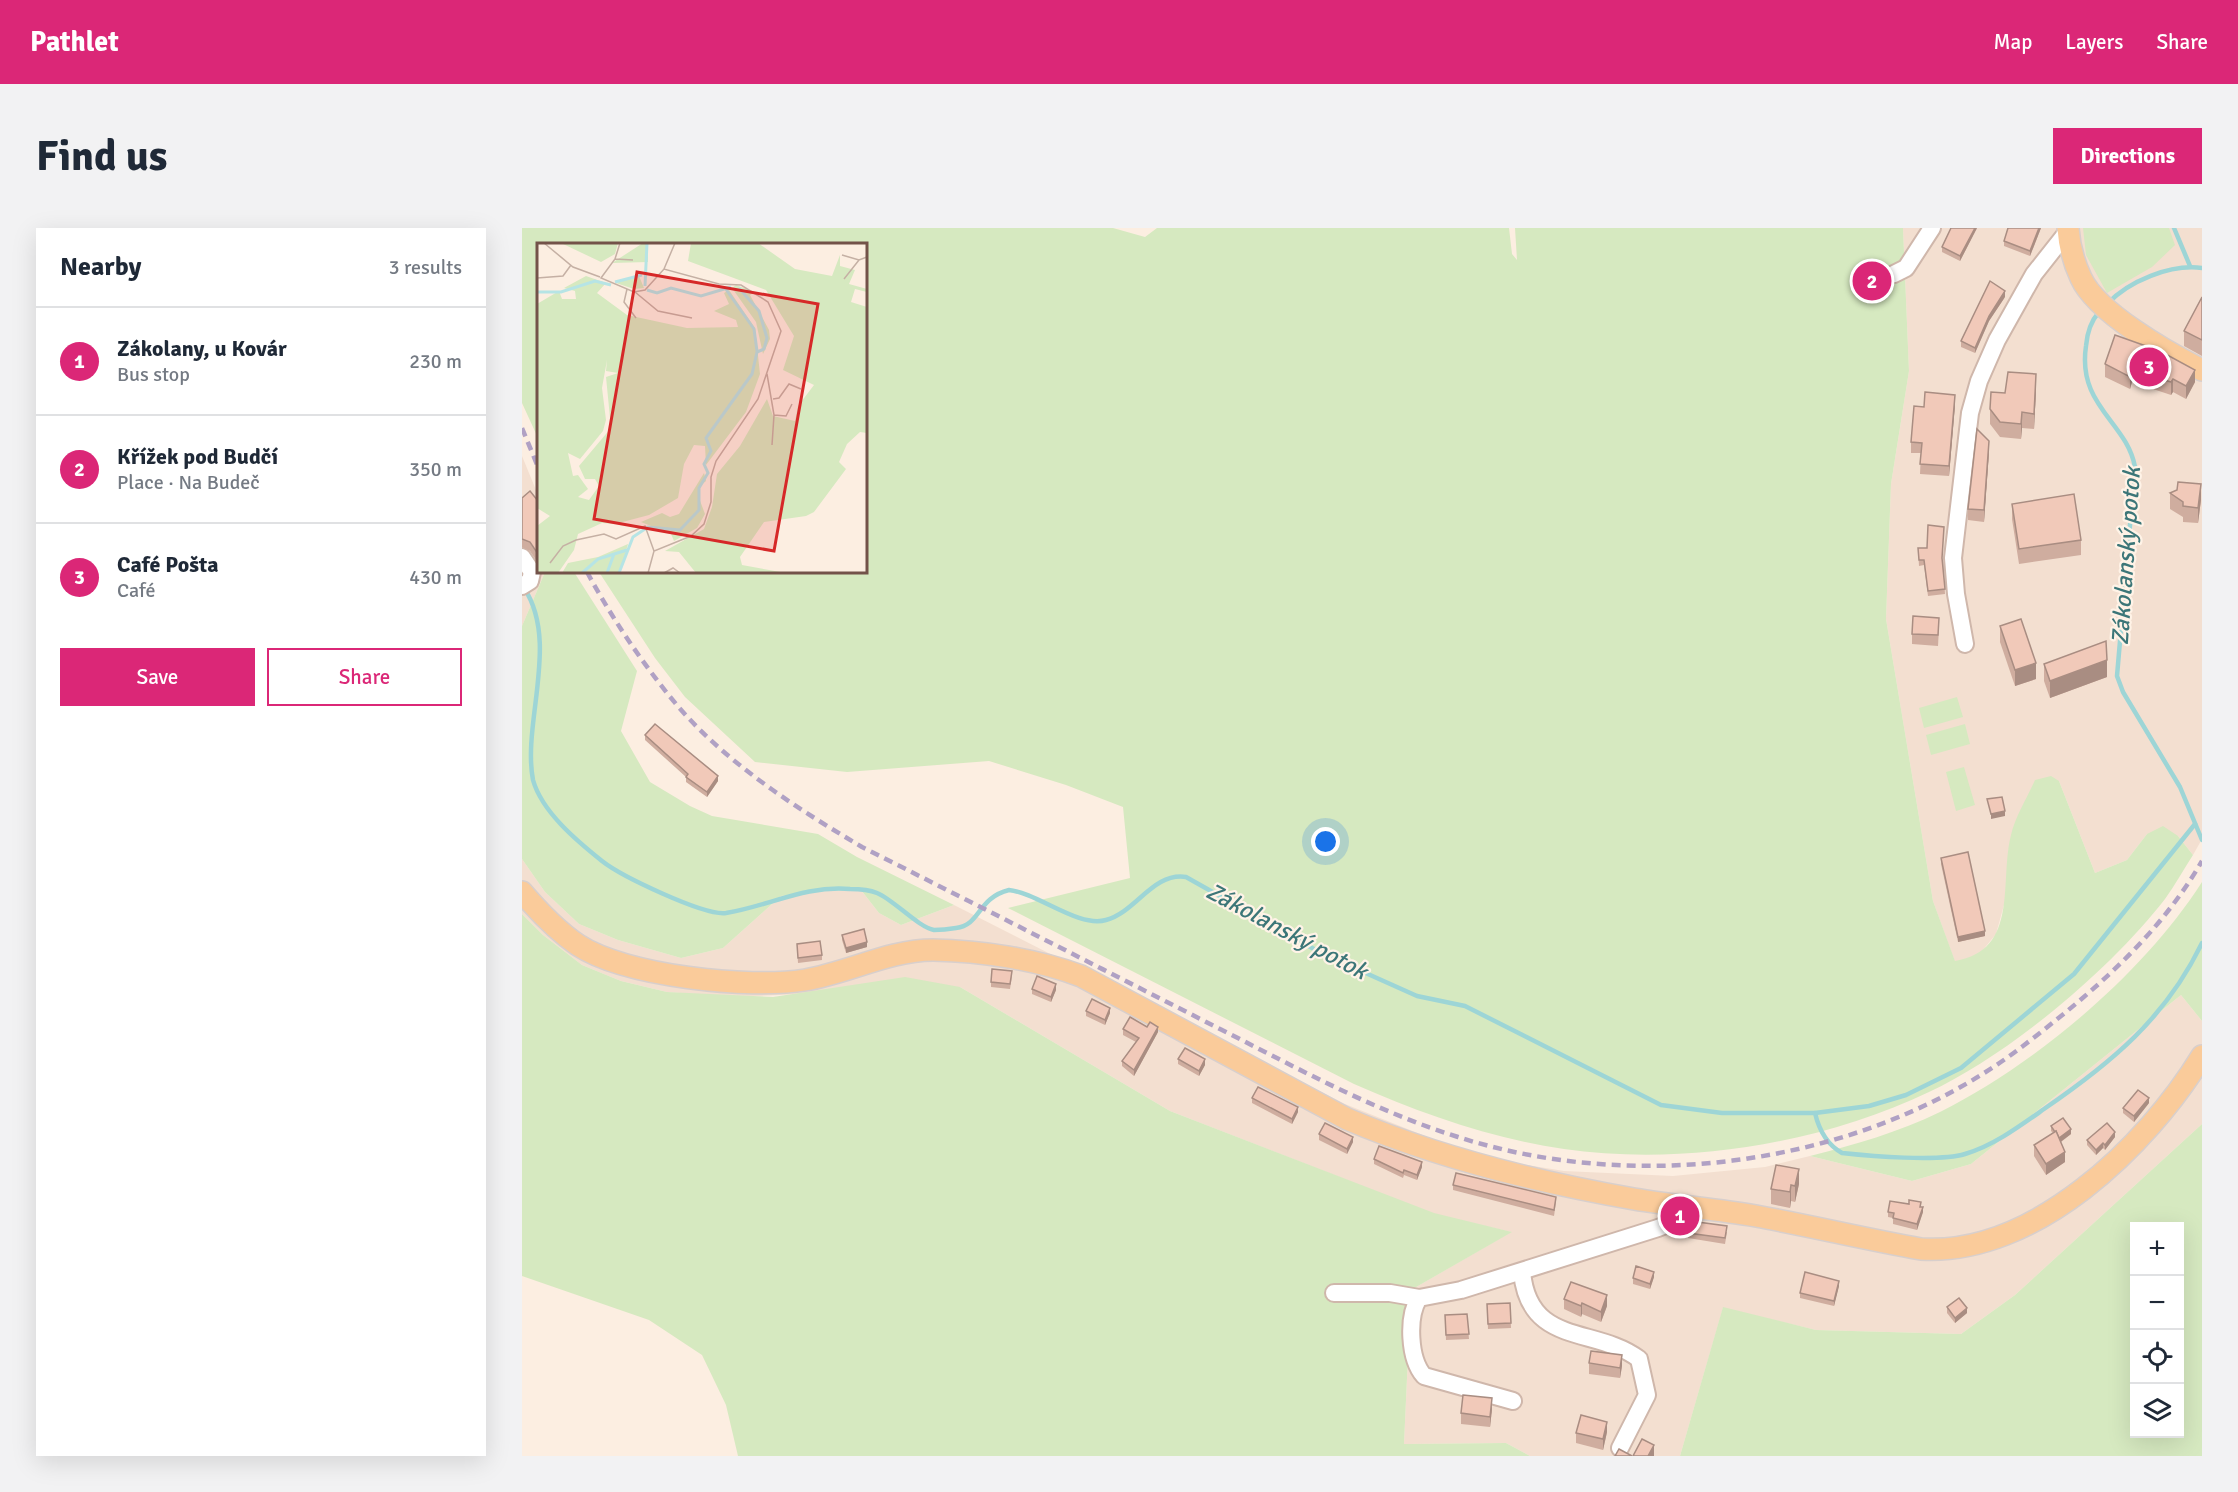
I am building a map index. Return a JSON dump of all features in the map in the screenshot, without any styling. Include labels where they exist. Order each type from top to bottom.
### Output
[{"type":"main road","points":[[2068,229],[2081,279],[2098,300],[2160,348],[2202,370]]},
{"type":"main road","points":[[522,892],[550,923],[580,946],[615,962],[658,972],[772,983],[806,980],[906,953],[933,950],[995,956],[1062,968],[1081,976],[1347,1119],[1386,1136],[1503,1172],[1598,1192],[1755,1216],[1920,1249],[1946,1251],[1980,1244],[2027,1223],[2104,1173],[2155,1123],[2183,1087],[2202,1056]]},
{"type":"street","points":[[1894,274],[1906,268],[1932,228]]},
{"type":"street","points":[[1965,644],[1956,594],[1953,558],[1970,412],[1978,381],[1996,340],[2034,273],[2068,229]]},
{"type":"street","points":[[522,557],[532,572],[526,584]]},
{"type":"street","points":[[1334,1293],[1390,1293],[1419,1298],[1461,1290],[1522,1272],[1619,1238],[1658,1228],[1668,1224],[1677,1205]]},
{"type":"street","points":[[1522,1272],[1534,1313],[1549,1323],[1639,1359],[1647,1395],[1620,1448]]},
{"type":"street","points":[[1419,1298],[1413,1307],[1413,1338],[1417,1368],[1424,1376],[1438,1382],[1513,1401]]},
{"type":"shaded area","points":[[1903,228],[2202,228],[2202,839],[2193,855],[2178,836],[2147,834],[2127,860],[2095,873],[2059,781],[2008,865],[2007,894],[1996,934],[1978,956],[1955,962],[1933,901],[1886,619],[1891,484],[1909,371]]},
{"type":"shaded area","points":[[522,456],[537,493],[537,573],[545,573],[522,626]]},
{"type":"shaded area","points":[[522,859],[545,892],[579,924],[618,940],[681,958],[723,948],[781,896],[820,891],[861,890],[879,913],[901,925],[954,905],[1345,1104],[1455,1148],[1514,1163],[1564,1171],[1673,1176],[1765,1167],[1810,1156],[1912,1181],[1971,1164],[2181,995],[2202,1021],[2202,1124],[2015,1295],[1961,1334],[1816,1330],[1723,1308],[1680,1456],[1530,1456],[1506,1443],[1404,1444],[1411,1290],[1511,1232],[1434,1214],[1170,1111],[960,987],[736,997],[667,992],[621,981],[582,965],[543,935],[522,914]]},
{"type":"green space","points":[[522,228],[1113,228],[1145,237],[1157,228],[1509,228],[1512,254],[1517,260],[1515,228],[1903,228],[1909,371],[1891,484],[1886,619],[1933,901],[1955,961],[1976,954],[1989,943],[1998,929],[2003,912],[2011,835],[2018,814],[2035,780],[2051,776],[2059,781],[2095,873],[2127,860],[2147,834],[2163,826],[2178,836],[2193,855],[2165,899],[2143,926],[2088,981],[2057,1008],[2025,1033],[1960,1076],[1887,1110],[1797,1137],[1703,1152],[1656,1155],[1609,1154],[1564,1149],[1483,1132],[1405,1105],[1354,1084],[1008,908],[1130,878],[1123,807],[1066,785],[989,761],[847,772],[755,762],[685,697],[655,658],[600,573],[867,573],[867,243],[537,243],[537,436],[522,403]]},
{"type":"green space","points":[[2083,228],[2169,228],[2175,245],[2152,267],[2107,293],[2086,255]]},
{"type":"green space","points":[[545,573],[575,573],[637,671],[621,731],[650,782],[690,806],[712,816],[818,834],[857,857],[954,905],[901,925],[879,913],[861,890],[820,891],[781,896],[723,948],[681,958],[618,940],[579,924],[545,892],[522,859],[522,626]]},
{"type":"green space","points":[[1957,697],[1963,717],[1924,728],[1919,708]]},
{"type":"green space","points":[[1965,724],[1970,744],[1931,755],[1926,735]]},
{"type":"green space","points":[[1964,767],[1975,805],[1956,811],[1946,772]]},
{"type":"green space","points":[[2202,882],[2202,1021],[2181,995],[1971,1164],[1912,1181],[1810,1156],[1909,1126],[1977,1092],[2014,1068],[2050,1042],[2119,982],[2150,950]]},
{"type":"green space","points":[[522,914],[543,935],[582,965],[621,981],[667,992],[773,997],[905,977],[960,987],[1170,1111],[1434,1213],[1512,1232],[1411,1290],[1404,1444],[1506,1443],[1530,1456],[738,1456],[726,1405],[702,1355],[649,1320],[522,1276]]},
{"type":"green space","points":[[2202,1124],[2202,1456],[1680,1456],[1723,1307],[1816,1330],[1961,1334],[2015,1295]]},
{"type":"building","points":[[1951,228],[1975,228],[1960,256],[1942,247]]},
{"type":"building","points":[[2008,228],[2039,228],[2030,251],[2004,241]]},
{"type":"building","points":[[1990,281],[2005,291],[1989,316],[1975,348],[1961,341]]},
{"type":"building","points":[[2202,297],[2202,340],[2184,331]]},
{"type":"building","points":[[2115,335],[2160,351],[2195,370],[2186,386],[2173,379],[2171,382],[2132,370],[2130,377],[2105,364]]},
{"type":"building","points":[[2008,372],[2036,374],[2034,414],[2022,412],[2021,424],[2000,422],[1990,409],[1991,392],[2005,393]]},
{"type":"building","points":[[1925,392],[1955,395],[1949,466],[1920,464],[1922,443],[1911,442],[1914,406],[1924,407]]},
{"type":"building","points":[[1977,429],[1989,441],[1984,510],[1968,509]]},
{"type":"building","points":[[2178,482],[2201,484],[2198,508],[2183,506],[2183,502],[2170,493],[2177,490]]},
{"type":"building","points":[[530,491],[537,500],[537,552],[530,542],[522,539],[522,498]]},
{"type":"building","points":[[2074,494],[2081,540],[2019,549],[2012,504]]},
{"type":"building","points":[[1928,525],[1944,527],[1942,558],[1945,589],[1928,591],[1924,560],[1919,560],[1918,548],[1927,548]]},
{"type":"building","points":[[1913,616],[1939,618],[1938,635],[1912,634]]},
{"type":"building","points":[[2021,619],[2036,663],[2015,670],[2000,626]]},
{"type":"building","points":[[2106,641],[2107,660],[2050,681],[2044,664]]},
{"type":"building","points":[[655,724],[718,776],[707,792],[686,777],[688,774],[645,735]]},
{"type":"building","points":[[2002,797],[2005,811],[1991,814],[1987,799]]},
{"type":"building","points":[[1968,852],[1985,931],[1958,937],[1941,858]]},
{"type":"building","points":[[864,929],[867,942],[846,948],[842,935]]},
{"type":"building","points":[[820,941],[822,955],[798,958],[797,944]]},
{"type":"building","points":[[992,969],[1012,971],[1010,984],[991,982]]},
{"type":"building","points":[[1037,976],[1056,984],[1051,997],[1032,989]]},
{"type":"building","points":[[1092,999],[1110,1008],[1105,1020],[1086,1011]]},
{"type":"building","points":[[1130,1017],[1147,1027],[1150,1022],[1158,1027],[1134,1070],[1122,1061],[1139,1038],[1123,1029]]},
{"type":"building","points":[[1185,1048],[1205,1059],[1199,1071],[1178,1059]]},
{"type":"building","points":[[1258,1087],[1298,1107],[1292,1119],[1252,1098]]},
{"type":"building","points":[[2138,1090],[2149,1098],[2134,1116],[2123,1108]]},
{"type":"building","points":[[2063,1118],[2071,1129],[2059,1138],[2051,1126]]},
{"type":"building","points":[[1325,1123],[1353,1137],[1347,1149],[1319,1134]]},
{"type":"building","points":[[2107,1123],[2115,1132],[2105,1145],[2103,1143],[2096,1150],[2087,1140]]},
{"type":"building","points":[[2056,1131],[2065,1152],[2046,1164],[2034,1145]]},
{"type":"building","points":[[1379,1146],[1422,1162],[1417,1175],[1404,1170],[1403,1173],[1374,1159]]},
{"type":"building","points":[[1776,1165],[1799,1169],[1795,1186],[1791,1185],[1790,1192],[1771,1189]]},
{"type":"building","points":[[1456,1173],[1556,1197],[1554,1210],[1453,1185]]},
{"type":"building","points":[[1909,1200],[1921,1202],[1920,1207],[1923,1207],[1917,1224],[1893,1218],[1894,1213],[1888,1212],[1890,1201],[1909,1204]]},
{"type":"building","points":[[1690,1221],[1727,1226],[1725,1238],[1688,1233]]},
{"type":"building","points":[[1636,1266],[1654,1272],[1650,1284],[1633,1278]]},
{"type":"building","points":[[1805,1272],[1839,1281],[1834,1301],[1800,1293]]},
{"type":"building","points":[[1571,1282],[1607,1295],[1601,1312],[1582,1303],[1581,1306],[1564,1299]]},
{"type":"building","points":[[1959,1298],[1967,1308],[1955,1318],[1947,1307]]},
{"type":"building","points":[[1510,1303],[1511,1323],[1488,1324],[1487,1304]]},
{"type":"building","points":[[1467,1314],[1469,1334],[1446,1335],[1445,1315]]},
{"type":"building","points":[[1591,1351],[1622,1355],[1620,1368],[1589,1363]]},
{"type":"building","points":[[1463,1395],[1492,1398],[1490,1417],[1461,1413]]},
{"type":"building","points":[[1581,1415],[1607,1422],[1603,1439],[1576,1433]]},
{"type":"building","points":[[1642,1439],[1654,1445],[1648,1456],[1633,1456]]},
{"type":"building","points":[[1619,1449],[1632,1456],[1615,1456]]},
{"type":"waterway","points":[[2174,228],[2190,266]]},
{"type":"waterway","name":"Zákolanský potok","points":[[2107,304],[2127,288],[2151,276],[2177,269],[2202,268]]},
{"type":"waterway","name":"Zákolanský potok","points":[[2099,312],[2088,332],[2085,367],[2095,399],[2123,438],[2135,467],[2117,676],[2123,692],[2180,787],[2202,840]]},
{"type":"waterway","name":"Zákolanský potok","points":[[524,588],[534,609],[539,633],[540,657],[531,758],[533,780],[538,792],[552,814],[592,853],[612,868],[663,894],[700,908],[726,913],[818,890],[864,890],[884,896],[921,924],[937,930],[964,926],[991,899],[1009,890],[1020,892],[1083,919],[1106,920],[1117,916],[1164,880],[1186,877],[1321,953],[1417,996],[1465,1006],[1661,1105],[1722,1113],[1815,1113],[1824,1136],[1842,1153],[1904,1158],[1939,1158],[1965,1154],[1996,1141],[2069,1092],[2135,1037],[2172,994],[2202,943]]},
{"type":"waterway","points":[[1815,1113],[1869,1106],[1906,1095],[1961,1068],[2074,974],[2195,824]]},
{"type":"railway","points":[[522,428],[537,465]]},
{"type":"railway","points":[[588,573],[639,656],[676,704],[696,725],[739,765],[787,800],[837,832],[862,847],[1280,1060],[1367,1102],[1427,1127],[1529,1155],[1602,1164],[1677,1165],[1752,1158],[1825,1142],[1896,1118],[1962,1086],[2023,1046],[2074,1005],[2144,939],[2185,889],[2202,861]]},
{"type":"place","name":"Křížek pod Budčí","points":[[1872,281]]},
{"type":"place","name":"Café Pošta","points":[[2149,367]]},
{"type":"place","name":"Zákolany, u Kovár","points":[[1680,1216]]}]
